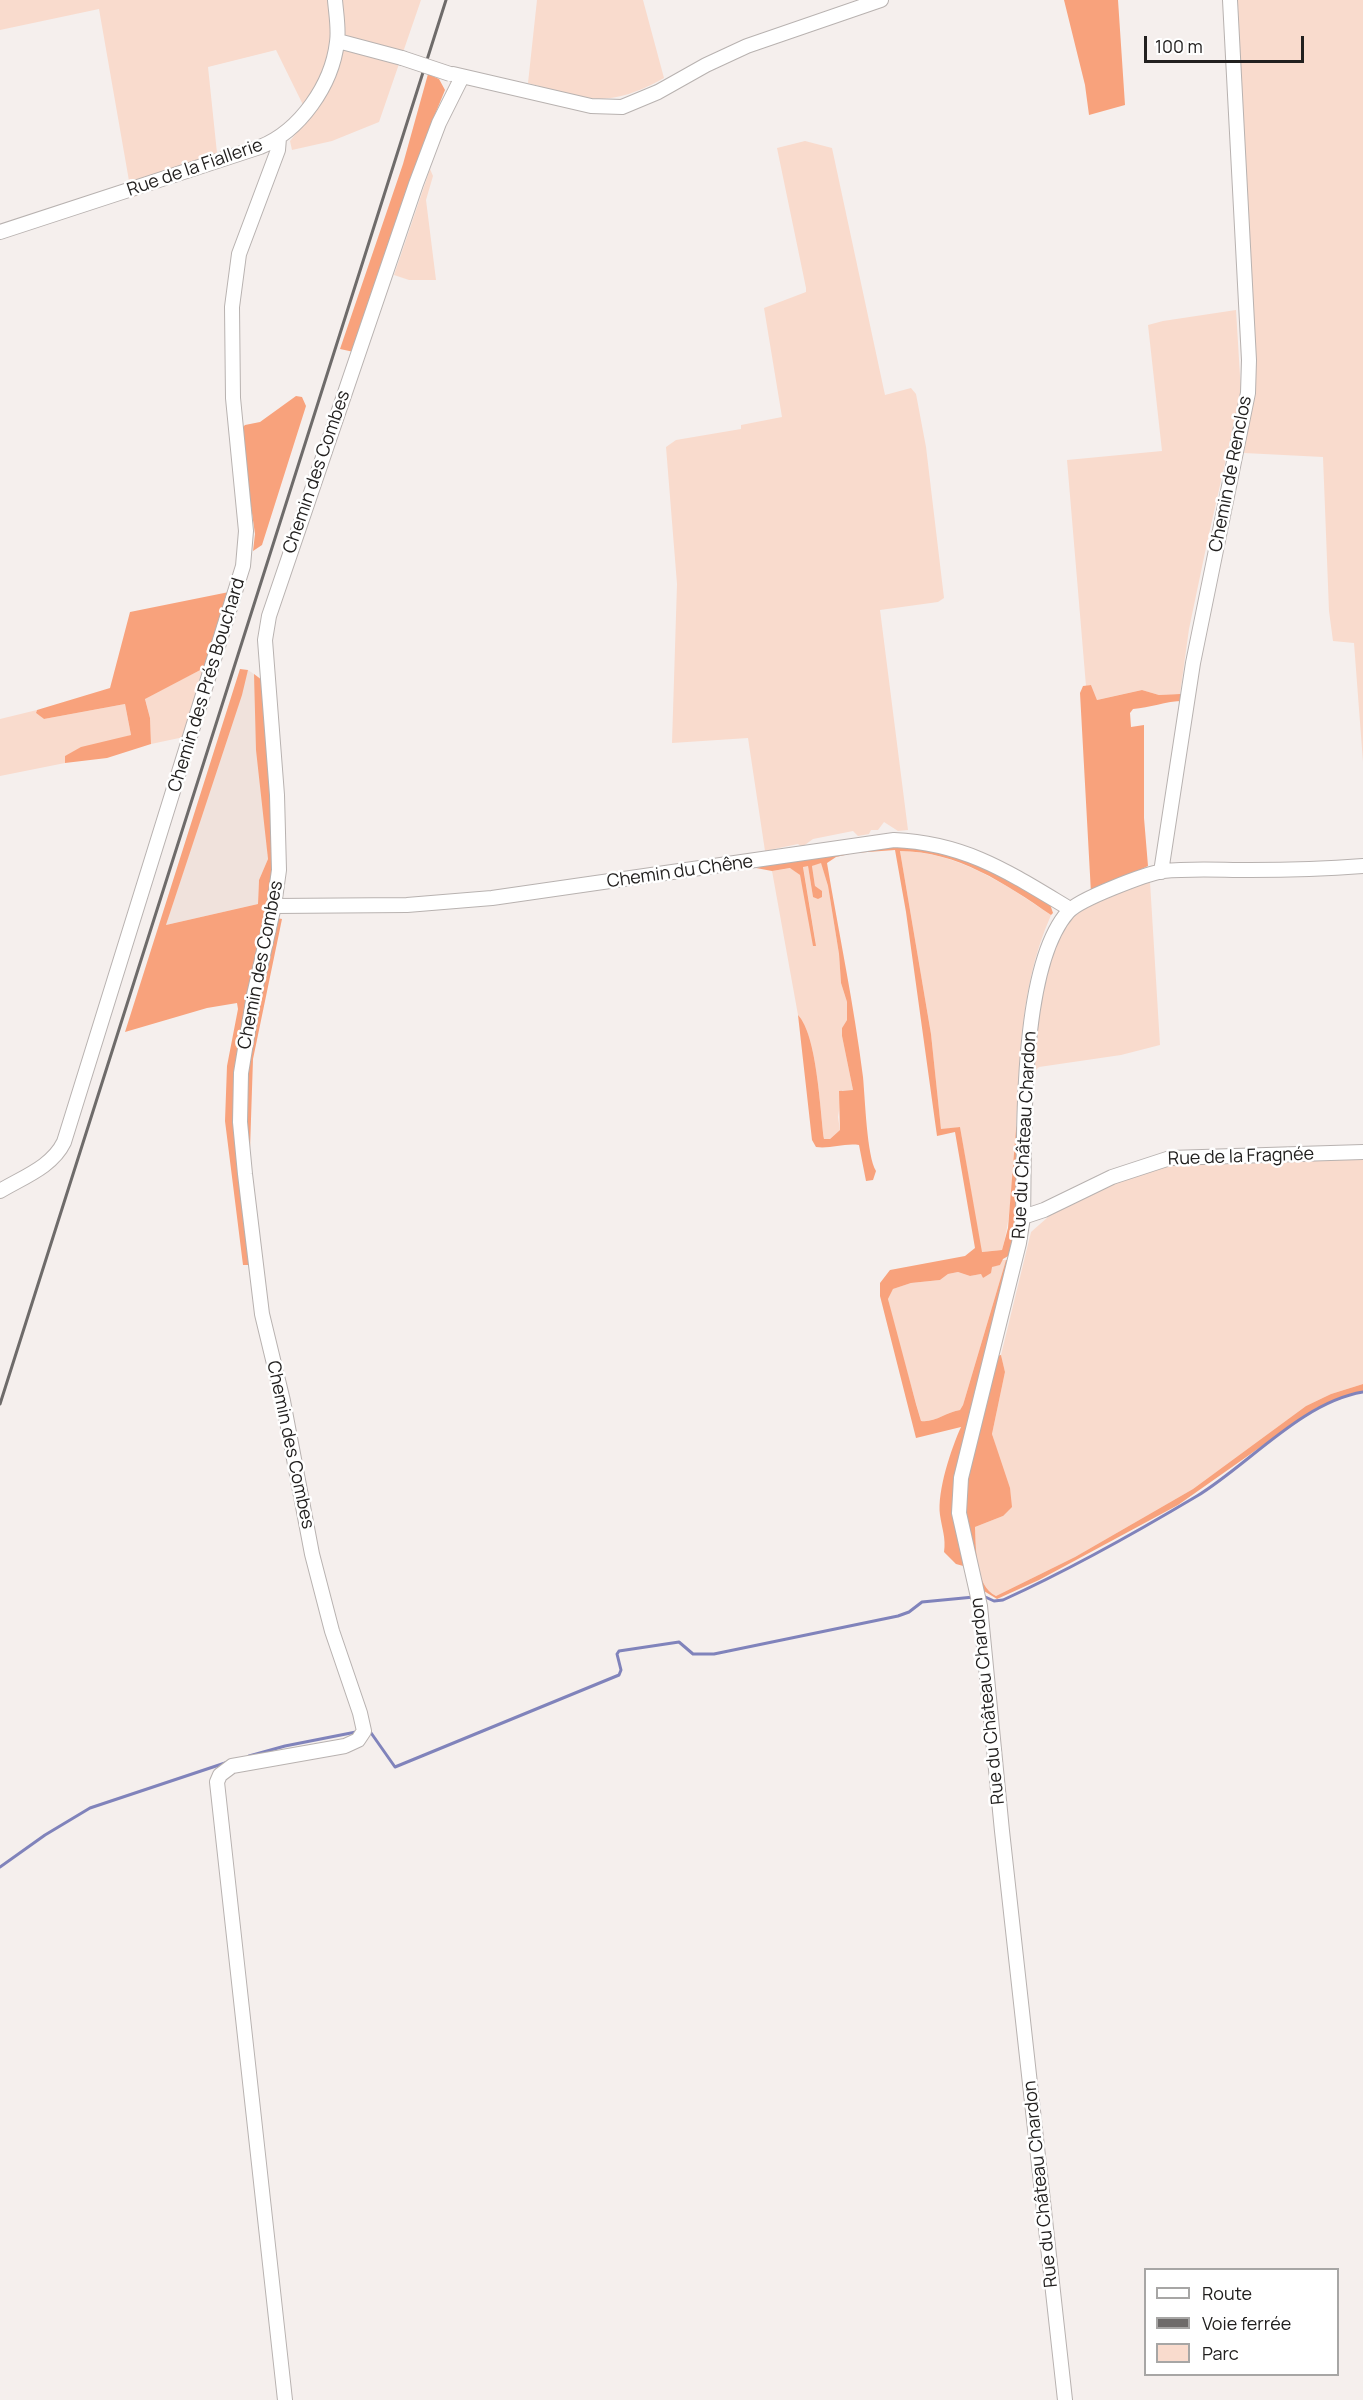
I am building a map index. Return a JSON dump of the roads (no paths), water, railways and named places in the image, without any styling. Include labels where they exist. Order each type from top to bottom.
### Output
[{"type":"street","points":[[335,0],[338,41],[456,75],[591,106],[622,107],[658,92],[706,65],[747,46],[881,0]]},
{"type":"street","name":"Chemin de Renclos","points":[[1161,872],[1193,663],[1248,393],[1249,360],[1230,0]]},
{"type":"street","name":"Rue de la Fiallerie","points":[[0,232],[279,138],[305,115],[322,84],[338,41]]},
{"type":"street","name":"Chemin des Combes","points":[[285,2400],[217,1782],[220,1775],[232,1766],[338,1748],[350,1744],[363,1731],[332,1631],[312,1554],[283,1401],[262,1314],[244,1174],[240,1122],[241,1073],[279,870],[279,833],[264,653],[268,622],[416,184],[456,75]]},
{"type":"street","name":"Chemin des Prés Bouchard","points":[[0,1191],[47,1164],[60,1151],[64,1142],[243,566],[246,531],[233,408],[232,307],[239,254],[278,150],[279,138]]},
{"type":"street","name":"Chemin du Chêne","points":[[274,906],[407,905],[492,898],[894,840],[939,844],[974,855],[1070,909]]},
{"type":"street","points":[[1070,909],[1117,887],[1161,872],[1306,870],[1363,866]]},
{"type":"street","name":"Rue du Château Chardon","points":[[1065,2400],[977,1595],[961,1525],[959,1493],[1016,1259],[1023,1217],[1028,1048],[1033,1005],[1049,941],[1070,909]]},
{"type":"street","name":"Rue de la Fragnée","points":[[1023,1217],[1044,1210],[1120,1173],[1170,1158],[1363,1152]]},
{"type":"waterway","points":[[981,1595],[994,1601],[1003,1600],[1077,1564],[1197,1496],[1276,1436],[1318,1408],[1340,1398],[1363,1392]]},
{"type":"waterway","points":[[369,1730],[395,1767],[619,1675],[621,1670],[617,1654],[619,1651],[679,1642],[693,1654],[714,1654],[898,1616],[909,1612],[922,1602],[974,1597]]},
{"type":"waterway","points":[[249,1756],[285,1746],[356,1732]]},
{"type":"waterway","points":[[0,1867],[45,1835],[90,1808],[225,1763]]},
{"type":"railway","points":[[0,1404],[446,0]]}]
